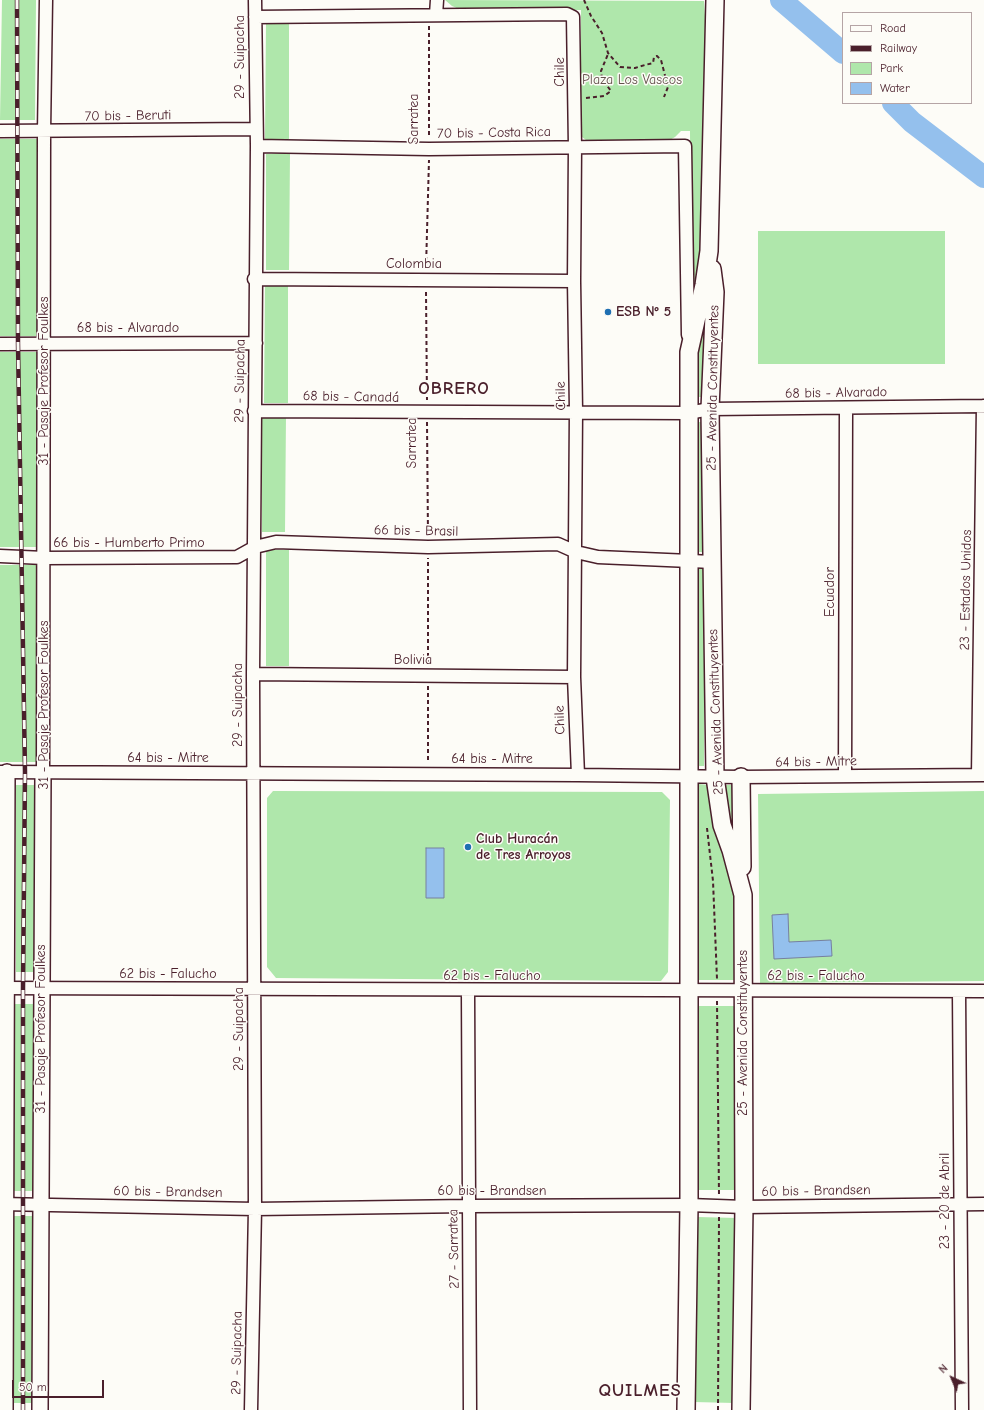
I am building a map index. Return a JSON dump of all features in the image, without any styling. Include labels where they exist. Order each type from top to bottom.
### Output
[{"type":"main road","name":"25 - Avenida Constituyentes","points":[[686,1410],[689,1205],[689,352],[704,285],[709,251],[715,0]]},
{"type":"main road","name":"25 - Avenida Constituyentes","points":[[709,251],[715,292],[710,409],[715,777],[722,825],[732,850],[743,895],[744,1207],[741,1410]]},
{"type":"main road","points":[[742,777],[743,895]]},
{"type":"street","name":"31 - Pasaje Profesor Foulkes","points":[[40,1410],[44,558],[44,132],[46,0]]},
{"type":"street","name":"29 - Suipacha","points":[[251,1410],[255,1208],[253,674],[255,547],[254,411],[256,343],[254,279],[256,129],[254,0]]},
{"type":"street","points":[[255,17],[432,15],[437,0]]},
{"type":"street","name":"Chile","points":[[432,15],[567,14],[573,17],[575,97],[574,281],[576,412],[574,677],[578,775]]},
{"type":"street","name":"70 bis - Beruti","points":[[0,131],[44,132],[256,129]]},
{"type":"street","name":"70 bis - Costa Rica","points":[[256,146],[429,149],[685,146]]},
{"type":"street","name":"25 - Avenida Constituyentes","points":[[685,146],[689,352]]},
{"type":"street","name":"Colombia","points":[[254,279],[574,281]]},
{"type":"street","name":"68 bis - Alvarado","points":[[0,344],[256,343]]},
{"type":"street","name":"68 bis - Alvarado","points":[[688,413],[710,409],[983,406]]},
{"type":"street","name":"23 - Estados Unidos","points":[[981,775],[983,406]]},
{"type":"street","name":"Ecuador","points":[[845,776],[846,408]]},
{"type":"street","name":"68 bis - Canadá","points":[[254,411],[688,413]]},
{"type":"street","name":"66 bis - Brasil","points":[[255,547],[276,542],[428,547],[558,544],[576,552]]},
{"type":"street","name":"66 bis - Humberto Primo","points":[[0,556],[44,558],[238,557],[255,547]]},
{"type":"street","points":[[576,552],[598,557],[713,562]]},
{"type":"street","name":"Bolivia","points":[[253,674],[574,677]]},
{"type":"street","points":[[3,772],[3,1204],[5,1410]]},
{"type":"street","name":"64 bis - Mitre","points":[[3,772],[715,777],[981,775]]},
{"type":"street","name":"62 bis - Falucho","points":[[4,988],[743,992],[984,991]]},
{"type":"street","name":"27 - Sarratea","points":[[468,991],[470,1410]]},
{"type":"street","name":"23 - 20 de Abril","points":[[959,991],[962,1410]]},
{"type":"street","name":"60 bis - Brandsen","points":[[3,1204],[40,1206],[255,1208],[689,1205],[744,1207],[984,1204]]},
{"type":"path","points":[[584,0],[591,16],[602,33],[608,53],[620,67],[635,68],[653,63],[654,57],[657,56],[660,60],[668,87],[664,97]]},
{"type":"path","name":"Sarratea","points":[[428,774],[426,280],[432,15]]},
{"type":"path","points":[[575,97],[592,99],[604,96],[611,91],[602,79],[602,71],[608,53]]},
{"type":"path","points":[[706,826],[714,881],[717,991]]},
{"type":"green space","points":[[2,0],[36,0],[35,120],[0,120]]},
{"type":"green space","name":"Plaza Los Vascos","points":[[445,0],[704,1],[706,30],[699,275],[691,311],[690,131],[681,131],[668,141],[586,140],[582,137],[581,131],[581,10],[459,9],[452,6]]},
{"type":"green space","points":[[266,22],[289,22],[289,139],[265,139]]},
{"type":"green space","points":[[0,139],[37,139],[39,336],[0,336]]},
{"type":"green space","points":[[290,153],[289,270],[266,270],[266,154]]},
{"type":"green space","points":[[758,231],[945,231],[945,364],[758,364]]},
{"type":"green space","points":[[265,286],[288,286],[288,403],[264,403]]},
{"type":"green space","points":[[711,292],[704,397],[695,397],[697,343]]},
{"type":"green space","points":[[0,352],[38,352],[36,547],[0,547]]},
{"type":"green space","points":[[286,415],[285,532],[262,532],[262,416]]},
{"type":"green space","points":[[695,422],[704,422],[704,552],[695,552]]},
{"type":"green space","points":[[266,550],[289,550],[289,666],[266,666]]},
{"type":"green space","points":[[0,565],[38,565],[36,762],[0,762]]},
{"type":"green space","points":[[696,569],[705,569],[704,766],[695,766]]},
{"type":"green space","points":[[699,784],[707,785],[710,788],[735,895],[734,980],[695,980],[696,788]]},
{"type":"green space","points":[[16,785],[35,785],[35,972],[16,972]]},
{"type":"green space","points":[[721,785],[736,785],[735,835],[726,812]]},
{"type":"green space","name":"Club Huracán de Tres Arroyos","points":[[273,791],[662,792],[670,800],[668,972],[661,981],[276,978],[267,967],[267,798]]},
{"type":"green space","points":[[984,791],[984,981],[760,983],[758,794]]},
{"type":"green space","points":[[14,1004],[33,1004],[33,1191],[14,1191]]},
{"type":"green space","points":[[695,1006],[735,1006],[734,1190],[695,1190]]},
{"type":"green space","points":[[14,1216],[34,1216],[34,1403],[14,1403]]},
{"type":"green space","points":[[698,1217],[737,1218],[734,1403],[694,1402]]},
{"type":"water","points":[[426,848],[444,848],[444,898],[426,898]]},
{"type":"water","points":[[788,914],[789,942],[831,940],[832,956],[774,959],[772,915]]},
{"type":"waterway","points":[[781,0],[842,52]]},
{"type":"waterway","points":[[894,104],[912,122],[984,177]]},
{"type":"railway","points":[[17,0],[18,344],[25,772],[23,988],[23,1410]]},
{"type":"place","name":"ESB Nº 5","points":[[608,312]]},
{"type":"place","name":"Club Huracán de Tres Arroyos","points":[[468,847]]},
{"type":"district","name":"OBRERO","points":[[454,389]]},
{"type":"district","name":"QUILMES","points":[[640,1391]]}]
